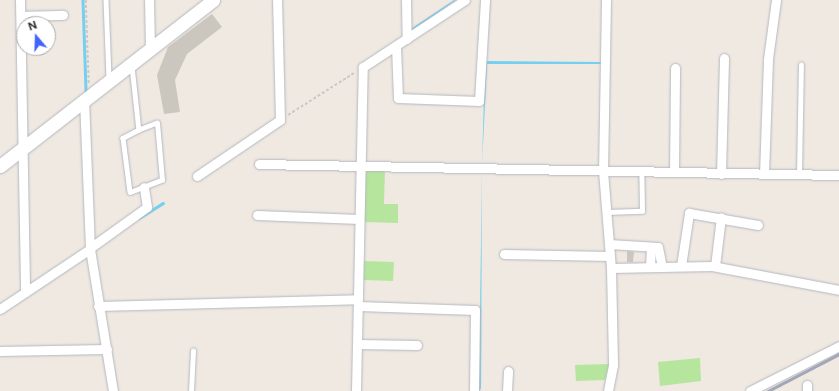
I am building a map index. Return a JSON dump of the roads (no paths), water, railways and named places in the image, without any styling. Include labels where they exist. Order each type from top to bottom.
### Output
[{"type":"street","points":[[20,0],[21,16],[63,15]]},
{"type":"street","points":[[149,0],[150,49]]},
{"type":"street","points":[[0,166],[213,0]]},
{"type":"street","points":[[197,176],[280,120],[277,0]]},
{"type":"street","points":[[406,0],[406,39]]},
{"type":"street","points":[[356,391],[363,67],[465,0]]},
{"type":"street","points":[[396,46],[398,98],[479,101],[485,0]]},
{"type":"street","points":[[606,0],[604,171],[611,268],[613,365],[608,391]]},
{"type":"street","points":[[764,174],[768,60],[776,0]]},
{"type":"street","points":[[22,56],[25,292]]},
{"type":"street","points":[[722,174],[724,58]]},
{"type":"street","points":[[674,172],[675,68]]},
{"type":"street","points":[[87,97],[90,248],[98,306],[107,349],[113,391]]},
{"type":"street","points":[[259,164],[722,174],[839,175]]},
{"type":"street","points":[[0,309],[147,207],[144,187]]},
{"type":"street","points":[[681,266],[689,213],[721,217],[758,225]]},
{"type":"street","points":[[257,215],[359,219]]},
{"type":"street","points":[[714,266],[721,217]]},
{"type":"street","points":[[609,244],[651,247],[661,250],[662,267]]},
{"type":"street","points":[[650,267],[651,247]]},
{"type":"street","points":[[504,254],[610,256]]},
{"type":"street","points":[[611,268],[714,266],[839,290]]},
{"type":"street","points":[[98,306],[358,303],[475,310],[474,391]]},
{"type":"street","points":[[358,344],[417,345]]},
{"type":"street","points":[[750,391],[839,346]]},
{"type":"street","points":[[0,351],[107,349]]},
{"type":"street","points":[[507,391],[508,371]]},
{"type":"lane","points":[[106,0],[109,80]]},
{"type":"lane","points":[[132,63],[139,130]]},
{"type":"lane","points":[[800,175],[801,65]]},
{"type":"lane","points":[[157,123],[162,180],[130,192],[123,138],[139,130],[157,123]]},
{"type":"lane","points":[[607,212],[642,211],[641,172]]},
{"type":"lane","points":[[191,391],[193,351]]},
{"type":"water","points":[[456,0],[410,32],[409,30]]},
{"type":"water","points":[[485,61],[601,62],[601,64],[487,64],[482,165]]},
{"type":"water","points":[[482,171],[481,388],[479,391],[480,313]]},
{"type":"waterway","points":[[83,0],[86,92]]},
{"type":"waterway","points":[[139,218],[163,203]]},
{"type":"railway","points":[[768,391],[839,354]]}]
